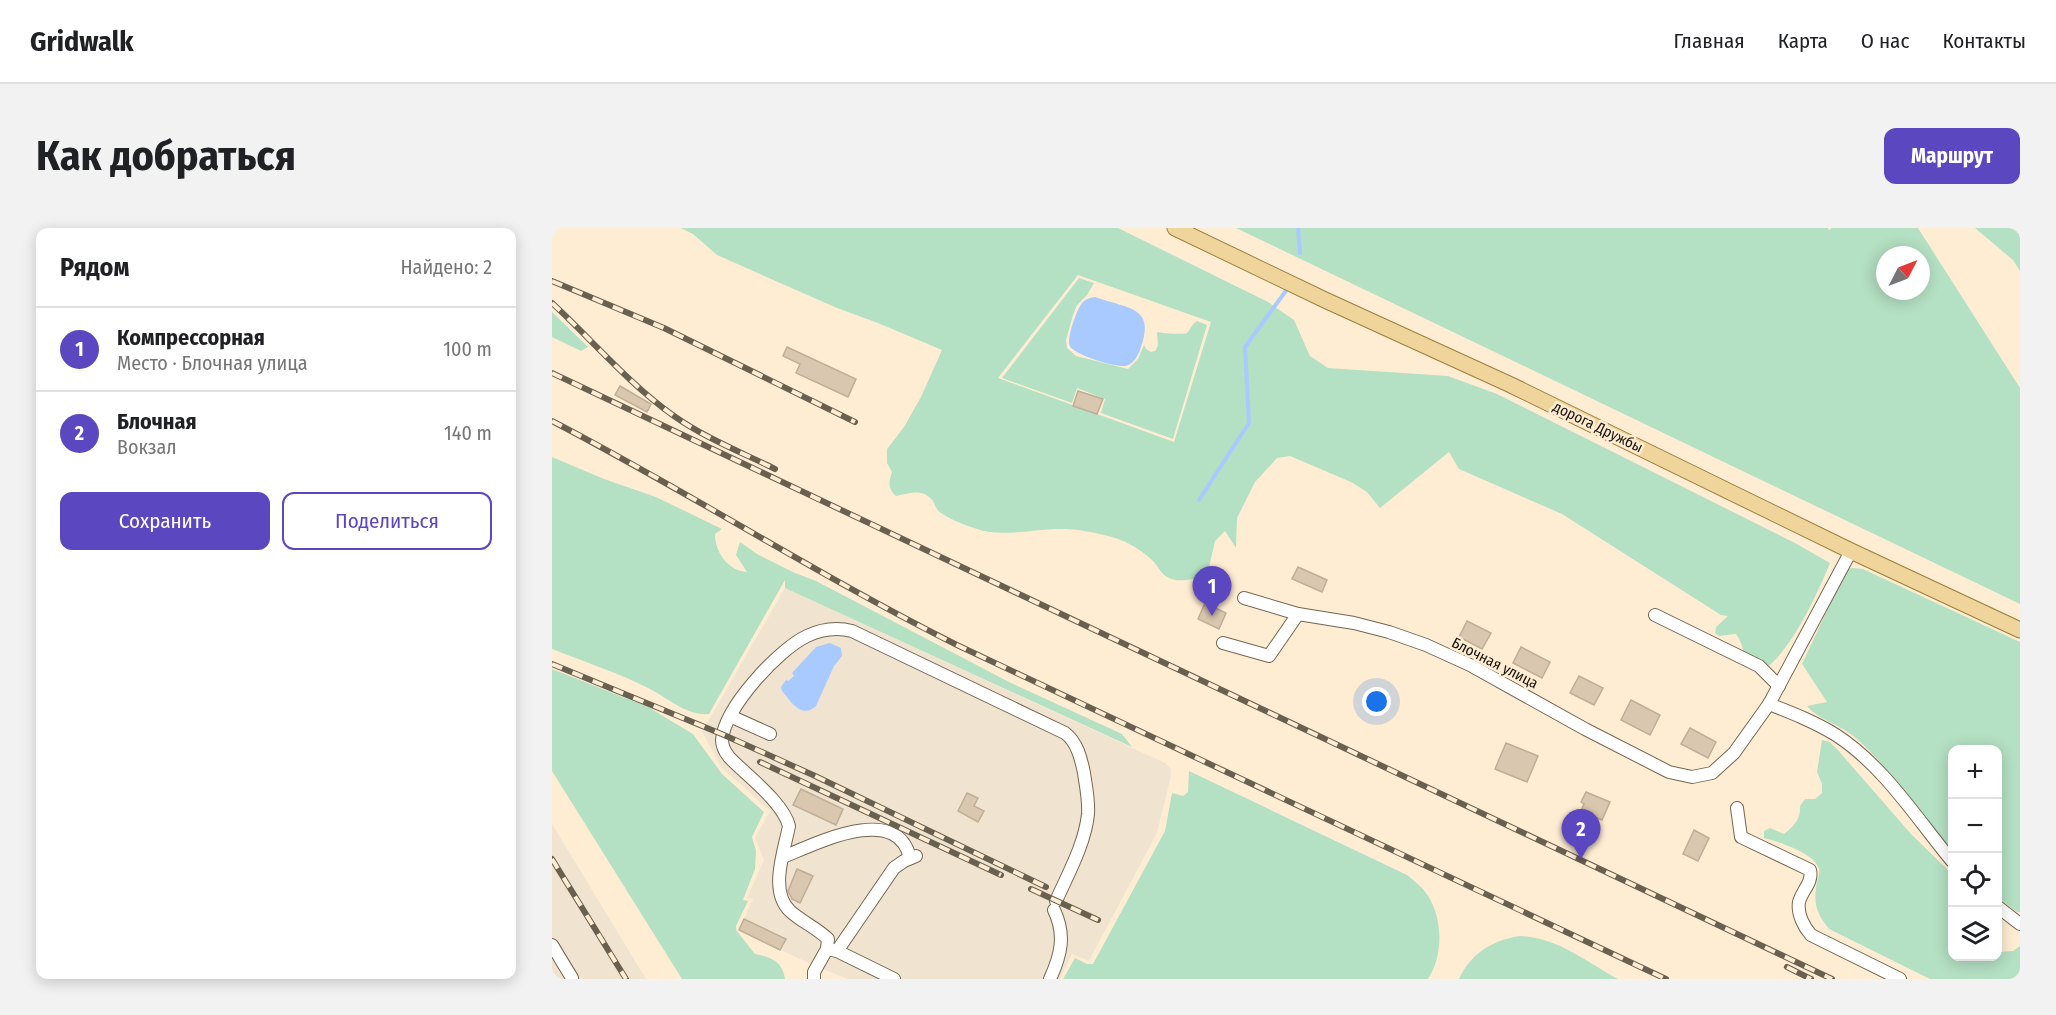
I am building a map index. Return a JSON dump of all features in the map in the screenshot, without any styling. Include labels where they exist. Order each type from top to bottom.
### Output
[{"type":"main road","name":"дорога Дружбы","points":[[1175,228],[1511,385],[1851,551],[2020,630]]},
{"type":"street","points":[[1851,551],[1769,704],[1838,736],[1864,758],[1895,791],[1948,855]]},
{"type":"street","name":"Блочная улица","points":[[1244,598],[1298,614],[1354,623],[1389,632],[1426,645],[1470,665],[1585,729],[1669,772],[1692,777],[1712,773],[1720,767],[1734,753],[1769,704]]},
{"type":"street","points":[[1223,644],[1269,656],[1298,614]]},
{"type":"street","points":[[1655,615],[1759,666],[1779,686]]},
{"type":"street","points":[[894,979],[832,950],[828,939],[790,911],[780,896],[778,885],[789,826],[785,815],[725,752],[722,741],[730,717],[746,691],[787,649],[820,630],[837,628],[852,631],[1065,733],[1076,744],[1087,790],[1088,808],[1083,836],[1055,905],[1062,942],[1050,979]]},
{"type":"street","points":[[730,717],[770,734]]},
{"type":"street","points":[[1737,808],[1742,837],[1810,870],[1809,884],[1799,902],[1804,926],[1811,935],[1900,979]]},
{"type":"street","points":[[783,857],[847,832],[866,830],[898,836],[913,857],[894,868],[814,972],[814,979]]},
{"type":"street","points":[[2002,910],[2020,924]]},
{"type":"street","points":[[552,945],[572,978]]},
{"type":"shaded area","points":[[785,588],[1165,763],[1171,769],[1157,833],[1089,961],[1072,954],[1060,979],[848,979],[739,930],[753,899],[747,898],[764,860],[755,838],[770,811],[721,767],[702,732]]},
{"type":"shaded area","points":[[552,824],[646,979],[552,979]]},
{"type":"green space","points":[[681,228],[1118,228],[1268,302],[1294,320],[1310,356],[1328,368],[1448,376],[1497,394],[1795,543],[1830,563],[1795,634],[1766,668],[1762,659],[1743,650],[1736,634],[1719,636],[1715,633],[1716,627],[1728,616],[1721,615],[1562,514],[1459,469],[1449,452],[1380,508],[1367,492],[1351,482],[1290,456],[1277,458],[1255,482],[1237,518],[1236,548],[1225,531],[1215,541],[1207,576],[1192,579],[1171,579],[1136,547],[1099,534],[1069,529],[1009,533],[987,532],[944,515],[925,494],[916,492],[896,496],[890,488],[892,472],[887,463],[887,449],[904,427],[921,397],[942,350],[837,308],[717,255],[693,234]],"holes":[[[1078,275],[1211,322],[1174,442],[998,378]]]},
{"type":"green space","points":[[1236,228],[1828,228],[1829,230],[1832,228],[1918,228],[1929,246],[1876,246],[1876,300],[1930,300],[1930,247],[2020,388],[2020,604]]},
{"type":"green space","points":[[1975,228],[2020,228],[2020,271],[2013,260]]},
{"type":"green space","points":[[1079,278],[1094,283],[1077,305],[1066,340],[1067,348],[1076,356],[1128,369],[1138,359],[1144,345],[1151,352],[1155,351],[1158,346],[1157,332],[1185,334],[1197,321],[1207,325],[1173,439],[1101,413],[1105,399],[1077,388],[1072,403],[1002,378]]},
{"type":"green space","points":[[552,312],[588,347],[581,351],[552,337]]},
{"type":"green space","points":[[552,457],[604,479],[656,497],[722,529],[715,534],[720,554],[740,571],[747,572],[736,555],[740,542],[757,554],[816,581],[1011,683],[1122,734],[1132,747],[785,588],[785,580],[709,714],[686,710],[638,683],[552,649]]},
{"type":"green space","points":[[1863,569],[2020,642],[2020,912],[2002,901],[2002,745],[1948,745],[1948,847],[1895,779],[1870,752],[1851,734],[1818,716],[1807,706],[1827,702],[1802,664],[1846,570]]},
{"type":"green space","points":[[552,669],[648,707],[693,734],[722,774],[764,812],[752,837],[756,851],[755,869],[743,900],[748,901],[736,930],[755,954],[779,964],[785,979],[682,979],[552,771]]},
{"type":"green space","points":[[1822,740],[1830,742],[1911,834],[1948,870],[1948,961],[2002,961],[2002,952],[2013,951],[2020,946],[2020,979],[1930,979],[1829,929],[1817,907],[1815,896],[1819,871],[1816,863],[1796,849],[1764,838],[1764,831],[1770,828],[1784,834],[1796,822],[1800,806],[1805,799],[1815,799],[1822,793],[1822,784],[1817,772]]},
{"type":"green space","points":[[1189,771],[1407,875],[1422,888],[1434,908],[1439,932],[1437,957],[1428,979],[1063,979],[1075,958],[1087,964],[1093,964],[1165,831],[1172,793],[1183,796],[1188,792]]},
{"type":"green space","points":[[1520,936],[1534,937],[1559,946],[1618,979],[1459,979],[1470,962],[1484,949]]},
{"type":"water","points":[[1095,297],[1128,307],[1142,317],[1145,325],[1140,350],[1128,365],[1120,366],[1095,360],[1070,346],[1071,331],[1080,306],[1086,300]]},
{"type":"water","points":[[830,643],[841,648],[842,656],[834,666],[816,706],[811,710],[801,710],[782,691],[781,687],[786,680],[794,676],[792,673],[816,647]]},
{"type":"building","points":[[787,347],[856,379],[848,397],[796,373],[800,364],[783,356]]},
{"type":"building","points":[[620,386],[651,404],[647,412],[615,395]]},
{"type":"building","points":[[1078,391],[1103,399],[1097,414],[1073,406]]},
{"type":"building","points":[[1298,567],[1327,580],[1322,592],[1292,579]]},
{"type":"building","points":[[1205,603],[1226,613],[1219,629],[1198,619]]},
{"type":"building","points":[[1467,621],[1491,633],[1482,649],[1459,637]]},
{"type":"building","points":[[1521,647],[1550,662],[1542,678],[1513,663]]},
{"type":"building","points":[[1579,676],[1603,688],[1594,705],[1570,693]]},
{"type":"building","points":[[1631,700],[1660,715],[1650,735],[1621,720]]},
{"type":"building","points":[[1690,728],[1716,742],[1708,758],[1681,744]]},
{"type":"building","points":[[1506,743],[1538,756],[1527,782],[1495,769]]},
{"type":"building","points":[[801,789],[843,809],[836,825],[793,805]]},
{"type":"building","points":[[1586,792],[1610,802],[1602,820],[1581,811],[1584,804],[1581,802]]},
{"type":"building","points":[[967,793],[978,798],[974,806],[984,811],[978,822],[958,811]]},
{"type":"building","points":[[1694,830],[1709,838],[1698,861],[1683,854]]},
{"type":"building","points":[[797,869],[813,876],[800,903],[792,899],[788,891]]},
{"type":"building","points":[[744,919],[786,939],[780,950],[739,930]]},
{"type":"waterway","points":[[1298,228],[1300,253]]},
{"type":"waterway","points":[[1199,500],[1249,423],[1245,347],[1288,288]]},
{"type":"railway","points":[[552,281],[664,328],[855,422]]},
{"type":"railway","points":[[552,303],[626,376],[674,416],[711,438],[775,469]]},
{"type":"railway","points":[[552,373],[1832,979]]},
{"type":"railway","points":[[552,421],[654,476],[855,591],[957,645],[1666,979]]},
{"type":"railway","points":[[552,664],[724,735],[813,775],[1046,887]]},
{"type":"railway","points":[[760,762],[1001,875]]},
{"type":"railway","points":[[552,859],[626,979]]},
{"type":"railway","points":[[1031,889],[1098,920]]},
{"type":"railway","points":[[1787,967],[1811,979]]},
{"type":"place","name":"Компрессорная","points":[[1212,616]]},
{"type":"place","name":"Блочная","points":[[1581,859]]}]
